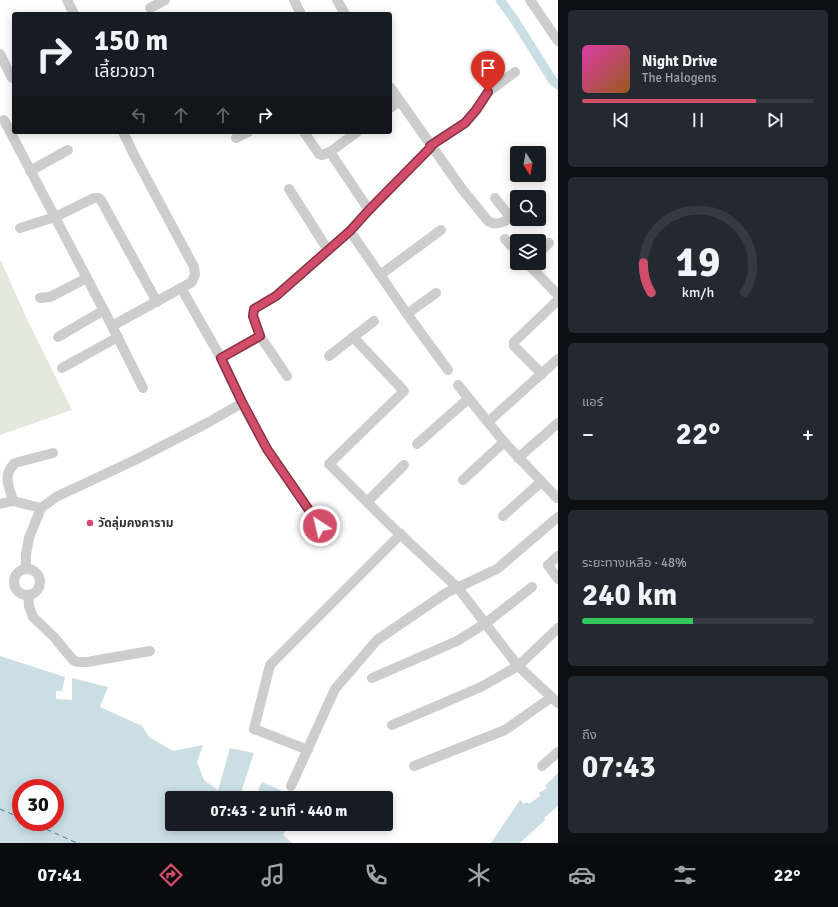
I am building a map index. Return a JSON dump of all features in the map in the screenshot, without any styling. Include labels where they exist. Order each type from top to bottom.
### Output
[{"type":"street","points":[[67,0],[73,12]]},
{"type":"street","points":[[150,8],[166,0]]},
{"type":"street","points":[[294,0],[300,12]]},
{"type":"street","points":[[337,0],[344,12]]},
{"type":"street","points":[[530,0],[558,41]]},
{"type":"street","points":[[1,58],[12,78]]},
{"type":"street","points":[[287,376],[260,336],[253,316],[254,309],[276,296],[350,231],[431,146],[465,123],[488,92],[515,72]]},
{"type":"street","points":[[392,90],[462,189],[488,221],[497,224],[510,216]]},
{"type":"street","points":[[392,106],[399,101]]},
{"type":"street","points":[[12,117],[2,121],[55,217],[143,388]]},
{"type":"street","points":[[112,326],[192,282],[195,274],[194,267],[136,160],[124,134]]},
{"type":"street","points":[[236,138],[244,134]]},
{"type":"street","points":[[305,134],[319,154],[322,155],[330,152],[354,134]]},
{"type":"street","points":[[30,170],[68,150]]},
{"type":"street","points":[[330,152],[369,210]]},
{"type":"street","points":[[289,189],[328,250]]},
{"type":"street","points":[[20,228],[55,217],[94,198],[98,198],[101,200],[157,302]]},
{"type":"street","points":[[495,198],[510,211]]},
{"type":"street","points":[[380,275],[441,230]]},
{"type":"street","points":[[350,231],[407,314],[448,370]]},
{"type":"street","points":[[505,239],[510,244]]},
{"type":"street","points":[[546,246],[549,243]]},
{"type":"street","points":[[535,270],[558,295]]},
{"type":"street","points":[[40,298],[50,297],[87,278]]},
{"type":"street","points":[[181,288],[221,358],[267,449],[320,526]]},
{"type":"street","points":[[407,314],[436,293]]},
{"type":"street","points":[[542,374],[514,346],[514,342],[558,300]]},
{"type":"street","points":[[58,337],[104,310]]},
{"type":"street","points":[[329,356],[374,321]]},
{"type":"street","points":[[221,358],[260,336]]},
{"type":"street","points":[[62,368],[118,337]]},
{"type":"street","points":[[353,337],[404,391],[329,464],[400,534],[458,588],[518,666],[555,700],[504,730],[414,766]]},
{"type":"street","points":[[488,422],[558,359]]},
{"type":"street","points":[[458,385],[518,458],[557,498]]},
{"type":"street","points":[[417,444],[468,399]]},
{"type":"street","points":[[26,569],[26,554],[29,538],[41,508],[56,497],[135,460],[209,422],[242,402]]},
{"type":"street","points":[[518,458],[558,423]]},
{"type":"street","points":[[463,480],[504,442]]},
{"type":"street","points":[[41,508],[11,494],[3,477],[15,463],[53,453]]},
{"type":"street","points":[[367,502],[404,465]]},
{"type":"street","points":[[503,516],[541,482]]},
{"type":"street","points":[[0,504],[11,494]]},
{"type":"street","points":[[291,786],[335,689],[377,640],[446,593],[497,569],[558,517]]},
{"type":"street","points":[[308,750],[254,729],[270,665],[400,534]]},
{"type":"street","points":[[558,556],[548,565],[558,579]]},
{"type":"street","points":[[26,569],[33,571],[40,581],[38,588],[28,595],[17,591],[14,586],[16,575],[26,569]]},
{"type":"street","points":[[372,678],[457,641],[486,624],[532,587]]},
{"type":"street","points":[[28,595],[29,606],[33,617],[54,637],[73,660],[78,662],[87,662],[150,651]]},
{"type":"street","points":[[392,725],[481,687],[518,666],[558,628]]},
{"type":"street","points":[[542,766],[558,752]]},
{"type":"shaded area","points":[[0,259],[27,319],[72,410],[0,435]]},
{"type":"shaded area","points":[[0,656],[65,677],[62,691],[56,691],[56,699],[72,700],[72,678],[108,687],[100,707],[142,726],[149,737],[173,751],[203,745],[197,762],[204,780],[218,790],[230,748],[254,753],[241,791],[165,791],[165,831],[285,831],[283,835],[292,843],[0,843]]},
{"type":"shaded area","points":[[558,773],[558,806],[544,818],[545,820],[520,843],[491,843],[520,800],[524,804],[527,802],[529,804],[540,796],[539,793],[547,788],[545,786]]},
{"type":"shaded area","points":[[262,782],[282,791],[258,791]]},
{"type":"waterway","points":[[500,0],[514,19],[553,81],[558,85]]},
{"type":"ferry route","points":[[0,809],[12,814]]},
{"type":"ferry route","points":[[50,831],[77,843]]},
{"type":"place","name":"วัดลุ่มคงคาราม","points":[[90,523]]},
{"type":"route","points":[[320,526],[267,449],[221,358],[260,336],[253,316],[254,309],[276,296],[350,231],[431,147],[430,146],[465,123],[471,117],[488,92]]}]
